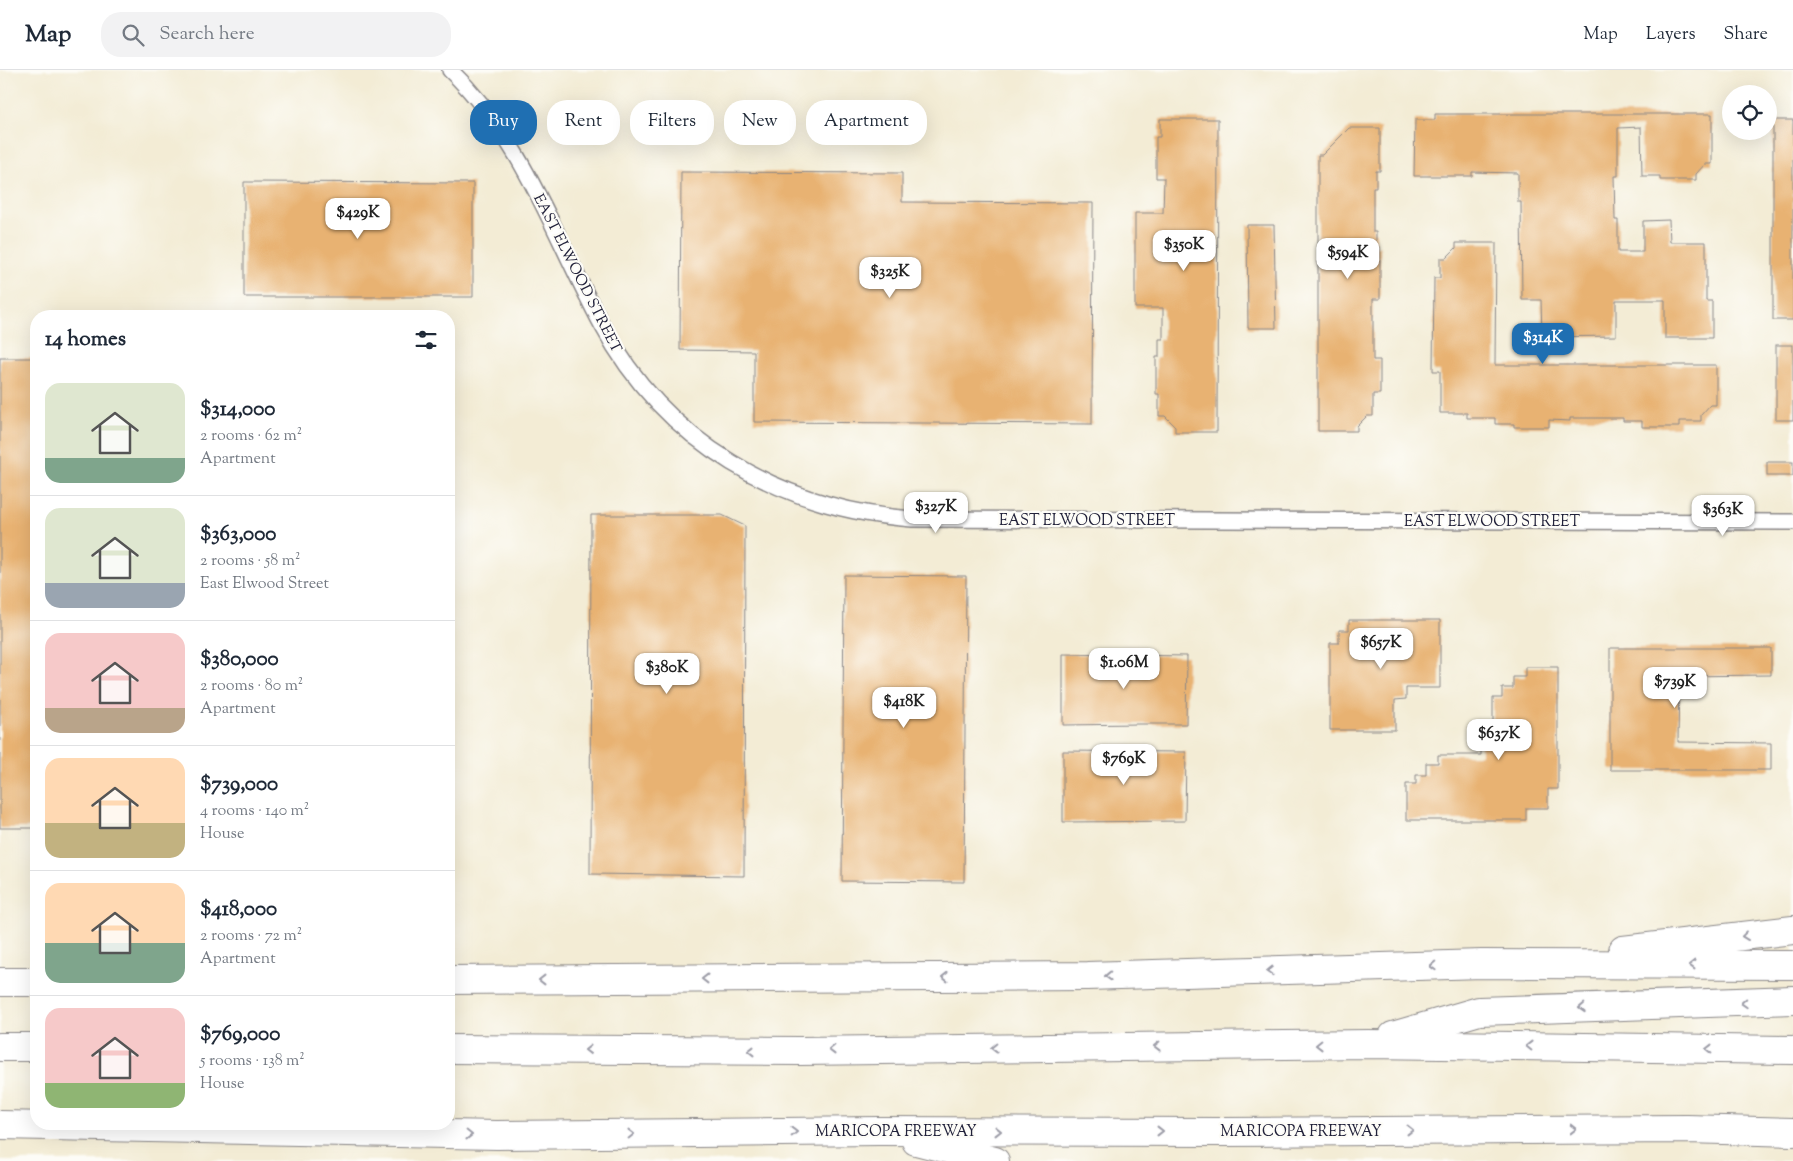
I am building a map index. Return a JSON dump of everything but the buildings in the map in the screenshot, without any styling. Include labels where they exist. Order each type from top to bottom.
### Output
[{"type":"highway","points":[[1482,964],[1636,949],[1793,930]]},
{"type":"highway","points":[[455,980],[1087,976],[1482,964],[1793,965]]},
{"type":"highway","points":[[0,982],[30,982]]},
{"type":"highway","points":[[1368,1044],[1480,1011],[1793,1000]]},
{"type":"highway","points":[[455,1049],[800,1051],[1368,1044],[1793,1050]]},
{"type":"highway","points":[[0,1047],[30,1048]]},
{"type":"highway","name":"MARICOPA FREEWAY","points":[[0,1125],[30,1126]]},
{"type":"highway","name":"MARICOPA FREEWAY","points":[[248,1130],[497,1135],[879,1131],[1232,1132],[1687,1129],[1793,1132]]},
{"type":"highway","points":[[879,1131],[995,1161]]},
{"type":"street","name":"EAST ELWOOD STREET","points":[[450,70],[484,108],[506,137],[540,197],[601,325],[632,374],[691,436],[729,462],[768,483],[795,494],[837,507],[878,516],[912,519],[1793,522]]}]
